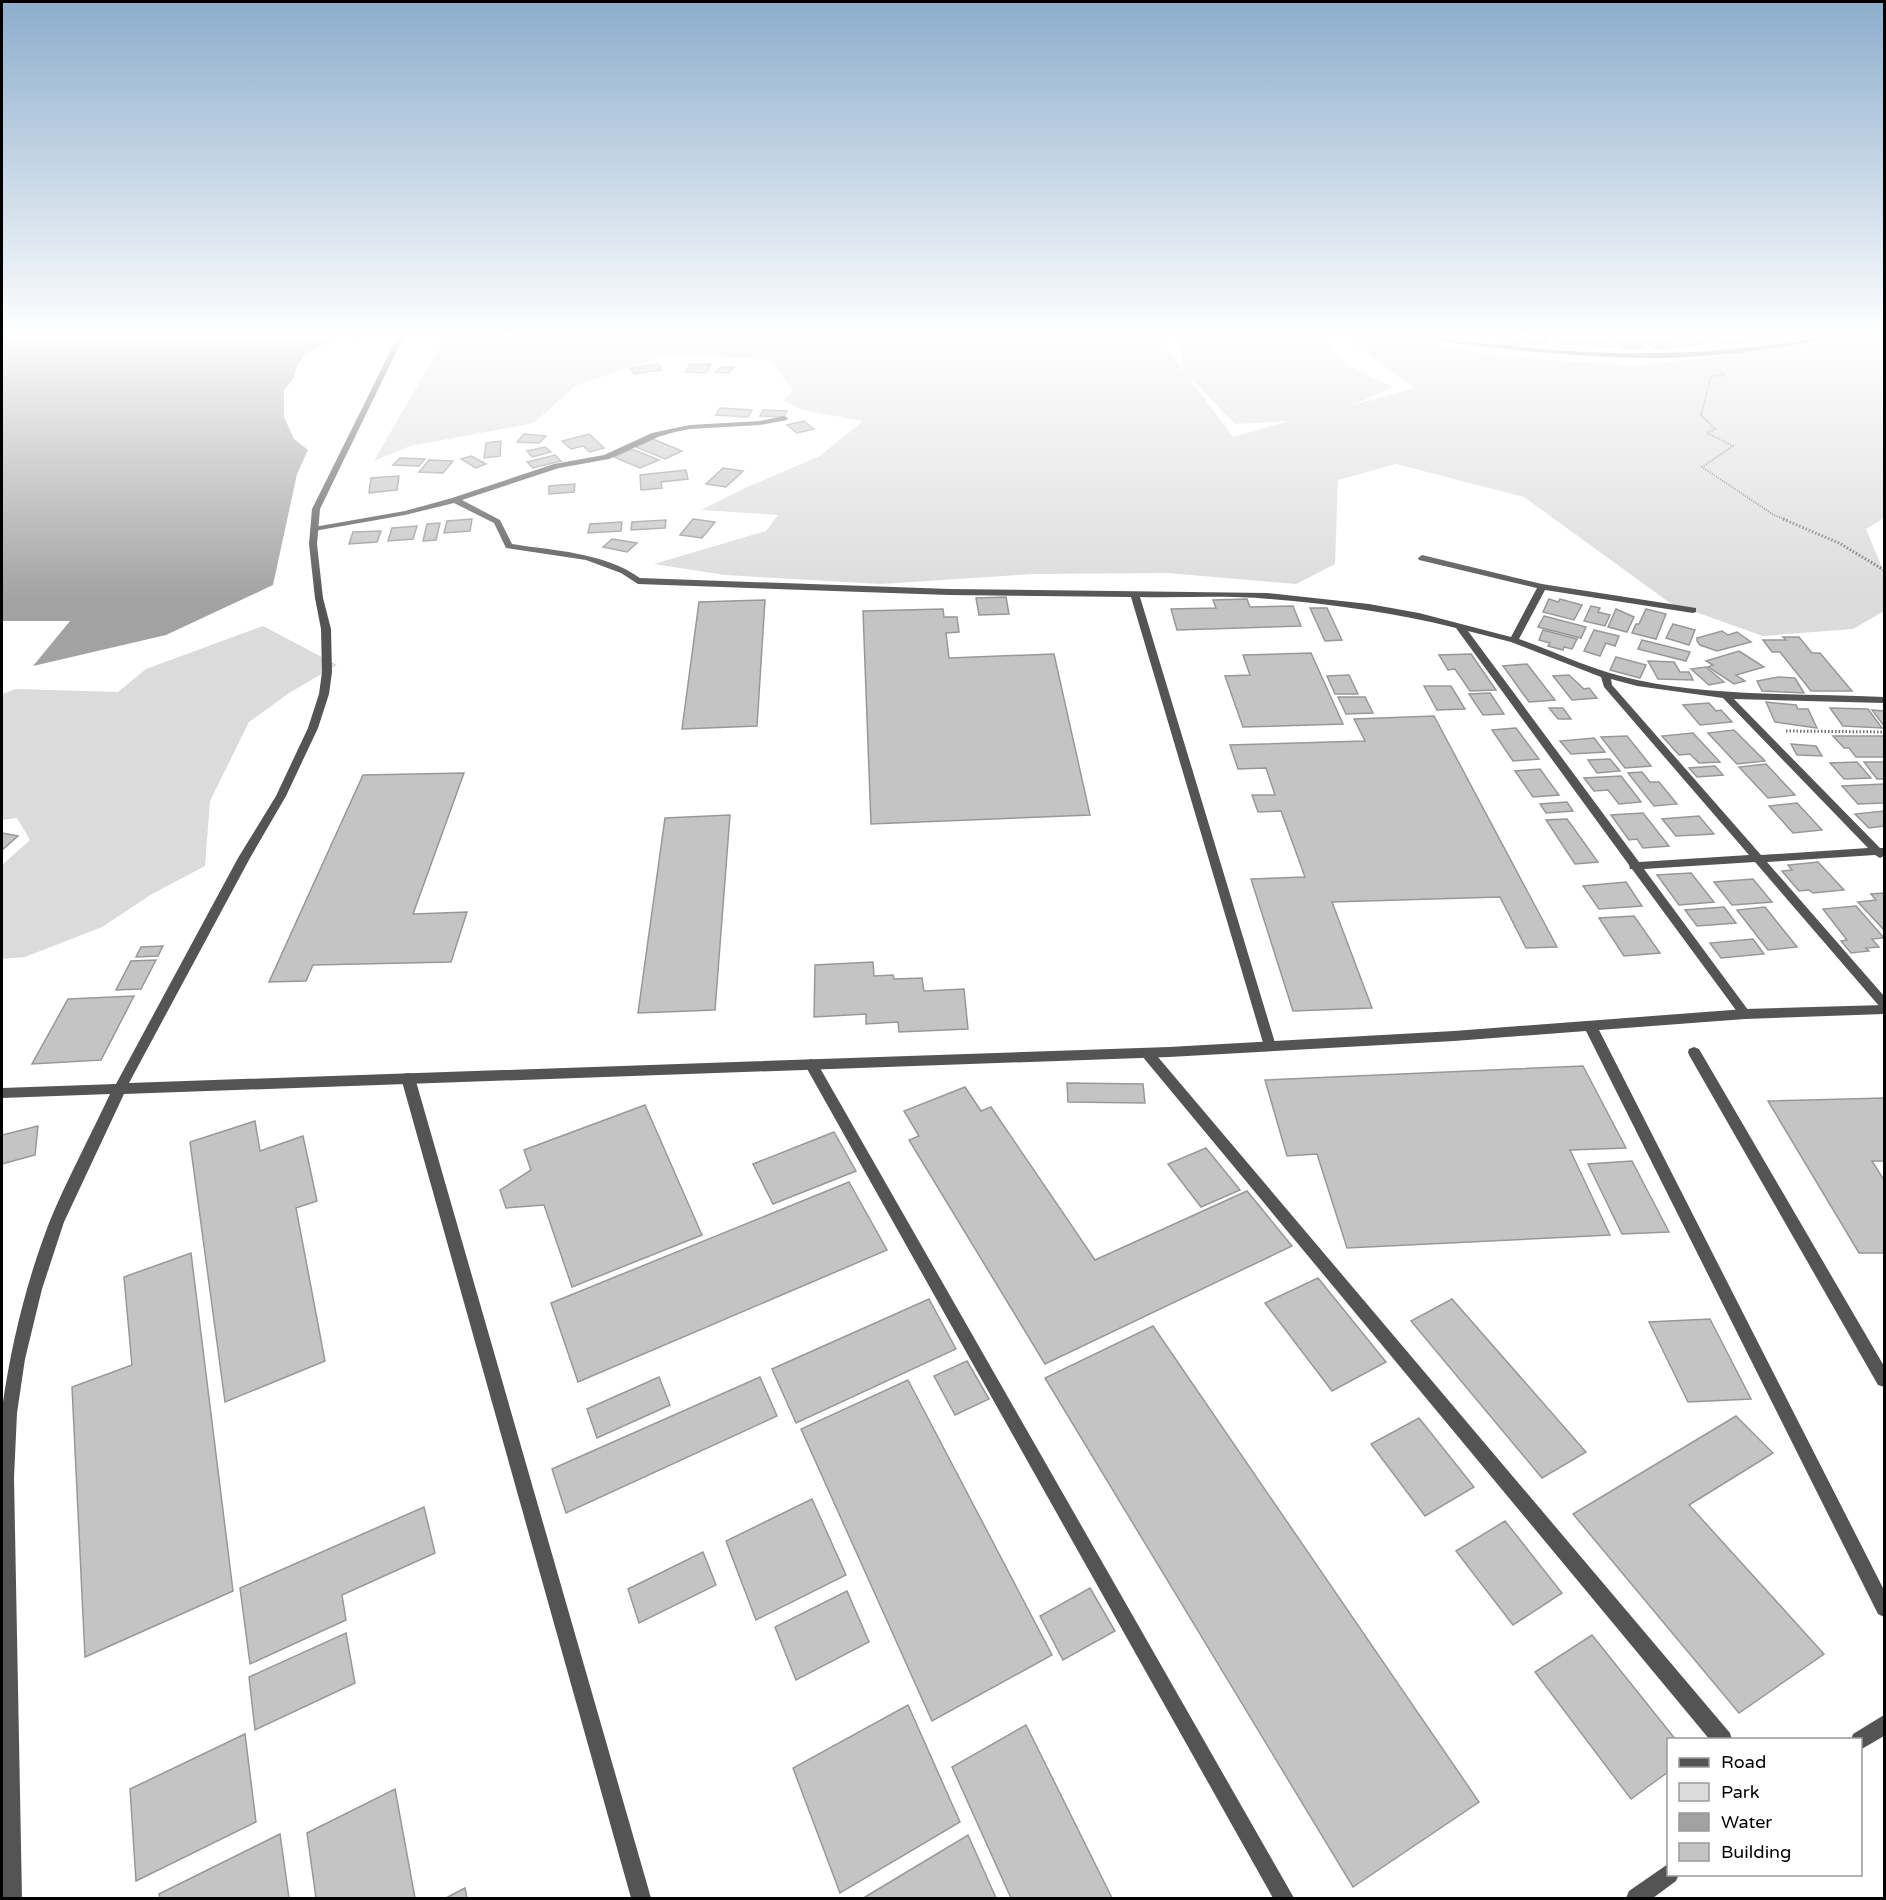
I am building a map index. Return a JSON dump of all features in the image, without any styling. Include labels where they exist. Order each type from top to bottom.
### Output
[{"type":"street","points":[[12,1899],[6,1478],[9,1413],[17,1359],[33,1290],[57,1222],[120,1088],[244,858],[281,796],[313,728],[324,694],[327,672],[326,629],[319,597],[313,544],[316,509],[358,423]]},
{"type":"street","points":[[314,529],[405,513],[455,500],[557,466],[606,457],[665,432],[690,427],[762,423]]},
{"type":"street","points":[[455,500],[497,522],[509,546],[588,558],[624,572],[638,581],[949,592],[1267,596],[1386,610],[1460,627],[1514,640],[1606,675],[1637,683],[1726,696],[1884,700]]},
{"type":"street","points":[[1422,558],[1542,587],[1693,610]]},
{"type":"street","points":[[1514,640],[1542,587]]},
{"type":"street","points":[[1134,593],[1270,1046]]},
{"type":"street","points":[[1460,627],[1745,1014]]},
{"type":"street","points":[[1606,675],[1607,686],[1884,1004]]},
{"type":"street","points":[[1726,696],[1882,854]]},
{"type":"street","points":[[1634,866],[1756,858],[1882,854]]},
{"type":"street","points":[[2,1093],[1147,1053],[1454,1036],[1745,1014],[1884,1009]]},
{"type":"street","points":[[1590,1025],[1884,1608]]},
{"type":"street","points":[[1694,1052],[1884,1380]]},
{"type":"street","points":[[1147,1053],[1721,1738]]},
{"type":"street","points":[[811,1064],[1284,1899]]},
{"type":"street","points":[[408,1078],[641,1899]]},
{"type":"street","points":[[1862,1740],[1884,1725]]},
{"type":"street","points":[[1636,1899],[1668,1876]]},
{"type":"path","points":[[1709,423],[1715,429],[1707,433],[1732,446],[1702,467],[1774,515],[1839,543],[1884,570]]},
{"type":"path","points":[[1759,728],[1812,733],[1884,732]]},
{"type":"green space","points":[[396,423],[534,423],[534,423],[410,446],[374,461]]},
{"type":"green space","points":[[861,423],[1222,423],[1233,437],[1283,423],[1884,423],[1884,518],[1866,529],[1884,572],[1884,611],[1853,629],[1763,636],[1670,603],[1524,497],[1396,464],[1338,480],[1335,564],[1296,584],[1168,573],[1033,574],[881,584],[725,575],[654,564],[766,531],[778,515],[701,510],[745,488],[820,456]]},
{"type":"green space","points":[[263,626],[337,665],[289,693],[249,722],[210,801],[205,866],[152,894],[102,927],[25,957],[2,959],[2,865],[30,840],[17,818],[2,820],[2,694],[16,689],[118,692],[146,669]]},
{"type":"water","points":[[2,423],[287,423],[294,439],[308,450],[297,474],[273,585],[166,635],[33,666],[70,621],[2,621]]},
{"type":"building","points":[[806,423],[814,429],[797,433],[787,425]]},
{"type":"building","points":[[524,434],[546,436],[539,443],[517,442]]},
{"type":"building","points":[[589,434],[604,448],[590,452],[583,446],[571,449],[562,441]]},
{"type":"building","points":[[653,439],[682,451],[665,459],[636,447]]},
{"type":"building","points":[[501,441],[500,456],[484,458],[486,443]]},
{"type":"building","points":[[545,447],[551,452],[532,457],[527,451]]},
{"type":"building","points":[[632,449],[659,460],[640,468],[614,457]]},
{"type":"building","points":[[555,455],[561,461],[533,468],[527,462]]},
{"type":"building","points":[[471,456],[486,464],[476,468],[461,459]]},
{"type":"building","points":[[400,458],[425,459],[419,466],[393,465]]},
{"type":"building","points":[[429,460],[453,461],[443,473],[419,472]]},
{"type":"building","points":[[723,468],[743,471],[726,487],[706,484]]},
{"type":"building","points":[[686,470],[688,479],[661,482],[662,488],[641,490],[640,475]]},
{"type":"building","points":[[399,476],[397,490],[369,493],[371,478]]},
{"type":"building","points":[[575,484],[574,492],[549,494],[549,486]]},
{"type":"building","points":[[472,519],[470,531],[444,533],[447,521]]},
{"type":"building","points":[[693,519],[715,522],[702,538],[680,535]]},
{"type":"building","points":[[666,520],[665,528],[631,530],[632,522]]},
{"type":"building","points":[[622,522],[621,531],[588,533],[590,524]]},
{"type":"building","points":[[440,523],[436,540],[423,541],[427,524]]},
{"type":"building","points":[[417,526],[413,539],[388,541],[392,528]]},
{"type":"building","points":[[381,531],[377,542],[349,544],[353,532]]},
{"type":"building","points":[[612,539],[637,543],[627,552],[603,547]]},
{"type":"building","points":[[1006,597],[1009,614],[979,615],[976,598]]},
{"type":"building","points":[[1247,599],[1250,607],[1293,606],[1301,626],[1177,630],[1171,609],[1216,608],[1213,600]]},
{"type":"building","points":[[1549,599],[1558,602],[1560,599],[1582,605],[1574,620],[1543,612]]},
{"type":"building","points":[[765,600],[757,726],[682,729],[699,602]]},
{"type":"building","points":[[1591,606],[1600,608],[1598,612],[1610,615],[1605,626],[1584,621]]},
{"type":"building","points":[[1310,608],[1327,608],[1342,640],[1325,641]]},
{"type":"building","points":[[943,609],[944,617],[957,617],[959,632],[946,633],[949,658],[1054,654],[1090,815],[871,824],[863,611]]},
{"type":"building","points":[[1616,609],[1634,617],[1627,632],[1608,627]]},
{"type":"building","points":[[1646,609],[1666,614],[1656,639],[1632,633]]},
{"type":"building","points":[[1544,616],[1586,627],[1581,638],[1538,627]]},
{"type":"building","points":[[1673,624],[1695,630],[1689,645],[1666,638]]},
{"type":"building","points":[[1543,630],[1577,639],[1572,649],[1564,647],[1563,650],[1548,646],[1550,643],[1539,640]]},
{"type":"building","points":[[1594,630],[1619,636],[1615,646],[1606,643],[1600,656],[1584,651]]},
{"type":"building","points":[[1722,631],[1728,635],[1737,632],[1751,642],[1717,651],[1700,645],[1697,641],[1697,638]]},
{"type":"building","points":[[1783,637],[1799,637],[1812,653],[1820,653],[1852,691],[1811,691],[1780,652],[1772,652],[1763,640],[1786,640]]},
{"type":"building","points":[[1642,640],[1690,652],[1686,661],[1638,649]]},
{"type":"building","points":[[1739,651],[1764,667],[1736,675],[1745,681],[1734,684],[1708,667],[1713,665],[1706,661]]},
{"type":"building","points":[[1311,653],[1343,724],[1243,727],[1225,676],[1250,675],[1243,655]]},
{"type":"building","points":[[1471,654],[1496,690],[1470,691],[1455,669],[1448,670],[1439,655]]},
{"type":"building","points":[[1616,657],[1646,665],[1640,678],[1610,670]]},
{"type":"building","points":[[1648,661],[1674,662],[1680,672],[1689,672],[1693,680],[1658,679]]},
{"type":"building","points":[[1527,664],[1555,700],[1529,702],[1503,666]]},
{"type":"building","points":[[1706,667],[1724,682],[1709,685],[1691,669]]},
{"type":"building","points":[[1349,675],[1358,694],[1335,694],[1327,676]]},
{"type":"building","points":[[1569,675],[1584,689],[1589,688],[1597,698],[1572,700],[1553,676]]},
{"type":"building","points":[[1778,677],[1795,678],[1804,693],[1762,691],[1757,681]]},
{"type":"building","points":[[1424,686],[1451,686],[1465,709],[1437,710]]},
{"type":"building","points":[[1490,693],[1504,714],[1483,715],[1469,694]]},
{"type":"building","points":[[1338,697],[1365,697],[1373,713],[1346,714]]},
{"type":"building","points":[[1766,702],[1796,705],[1798,709],[1808,709],[1817,728],[1775,722]]},
{"type":"building","points":[[1709,703],[1716,711],[1721,710],[1732,722],[1700,725],[1683,705]]},
{"type":"building","points":[[1549,708],[1563,708],[1571,719],[1558,719]]},
{"type":"building","points":[[1830,708],[1868,709],[1882,728],[1843,726]]},
{"type":"building","points":[[1872,710],[1884,711],[1884,726]]},
{"type":"building","points":[[1434,716],[1557,947],[1526,948],[1500,897],[1332,902],[1372,1008],[1293,1011],[1251,879],[1305,877],[1281,811],[1258,812],[1252,795],[1275,795],[1266,768],[1238,769],[1230,745],[1365,741],[1354,719]]},
{"type":"building","points":[[1516,728],[1539,759],[1513,761],[1492,730]]},
{"type":"building","points":[[1734,730],[1765,761],[1737,764],[1708,733]]},
{"type":"building","points":[[1693,733],[1720,762],[1699,763],[1690,754],[1679,755],[1662,736]]},
{"type":"building","points":[[1627,736],[1651,766],[1625,768],[1601,737]]},
{"type":"building","points":[[1833,736],[1884,736],[1884,757],[1856,757],[1849,748],[1844,748]]},
{"type":"building","points":[[1594,738],[1605,752],[1571,754],[1560,741]]},
{"type":"building","points":[[1791,744],[1816,746],[1822,756],[1797,755]]},
{"type":"building","points":[[1610,759],[1620,771],[1597,773],[1588,760]]},
{"type":"building","points":[[1857,762],[1871,778],[1844,779],[1830,763]]},
{"type":"building","points":[[1864,762],[1884,762],[1884,779],[1877,779]]},
{"type":"building","points":[[1766,764],[1795,795],[1768,798],[1739,767]]},
{"type":"building","points":[[1715,766],[1723,775],[1697,777],[1689,768]]},
{"type":"building","points":[[1540,769],[1559,795],[1533,797],[1515,771]]},
{"type":"building","points":[[1642,772],[1650,782],[1659,782],[1677,804],[1654,806],[1628,773]]},
{"type":"building","points":[[464,773],[413,914],[467,912],[451,962],[313,965],[306,981],[269,982],[363,775]]},
{"type":"building","points":[[1621,776],[1641,802],[1619,804],[1608,790],[1594,791],[1584,778]]},
{"type":"building","points":[[1884,784],[1884,803],[1858,804],[1842,786]]},
{"type":"building","points":[[1567,802],[1573,811],[1546,813],[1540,804]]},
{"type":"building","points":[[1797,803],[1822,830],[1793,833],[1769,806]]},
{"type":"building","points":[[1884,811],[1884,826],[1869,828],[1855,814]]},
{"type":"building","points":[[1643,813],[1669,846],[1643,848],[1637,839],[1629,840],[1611,815]]},
{"type":"building","points":[[730,815],[715,1010],[638,1013],[665,818]]},
{"type":"building","points":[[1699,816],[1714,834],[1676,836],[1662,819]]},
{"type":"building","points":[[1567,819],[1598,862],[1575,864],[1546,820]]},
{"type":"building","points":[[2,833],[18,836],[2,850]]},
{"type":"building","points":[[1818,862],[1844,890],[1813,893],[1809,890],[1799,891],[1782,871],[1792,870],[1788,865]]},
{"type":"building","points":[[1691,873],[1714,902],[1679,905],[1657,875]]},
{"type":"building","points":[[1753,879],[1772,902],[1732,905],[1714,882]]},
{"type":"building","points":[[1626,882],[1642,906],[1599,909],[1583,886]]},
{"type":"building","points":[[1884,893],[1884,930],[1858,902],[1876,900],[1871,894]]},
{"type":"building","points":[[1856,906],[1884,938],[1872,939],[1879,947],[1866,948],[1869,951],[1851,953],[1841,941],[1847,940],[1823,909]]},
{"type":"building","points":[[1724,907],[1736,923],[1697,926],[1685,910]]},
{"type":"building","points":[[1765,907],[1797,947],[1768,950],[1737,910]]},
{"type":"building","points":[[1634,916],[1660,953],[1624,956],[1599,918]]},
{"type":"building","points":[[1753,939],[1764,954],[1721,958],[1710,943]]},
{"type":"building","points":[[163,946],[158,956],[136,957],[141,947]]},
{"type":"building","points":[[156,960],[141,989],[116,990],[131,961]]},
{"type":"building","points":[[873,962],[874,976],[893,975],[894,979],[922,978],[924,991],[964,989],[968,1029],[899,1032],[898,1022],[866,1024],[866,1014],[814,1017],[815,965]]},
{"type":"building","points":[[134,996],[101,1060],[32,1064],[68,999]]},
{"type":"building","points":[[1583,1066],[1626,1148],[1570,1150],[1610,1235],[1347,1248],[1317,1154],[1287,1156],[1265,1080]]},
{"type":"building","points":[[1067,1083],[1143,1084],[1145,1103],[1068,1102]]},
{"type":"building","points":[[965,1087],[981,1111],[991,1107],[1095,1260],[1247,1191],[1292,1246],[1045,1364],[909,1140],[919,1136],[904,1111]]},
{"type":"building","points":[[1884,1098],[1884,1161],[1872,1161],[1884,1180],[1884,1253],[1859,1253],[1768,1101]]},
{"type":"building","points":[[645,1105],[702,1235],[572,1287],[544,1205],[506,1208],[500,1190],[531,1170],[524,1150]]},
{"type":"building","points":[[255,1121],[260,1151],[303,1136],[317,1201],[296,1208],[325,1361],[225,1402],[190,1142]]},
{"type":"building","points":[[38,1126],[35,1155],[2,1164],[2,1135]]},
{"type":"building","points":[[834,1132],[856,1171],[773,1204],[753,1164]]},
{"type":"building","points":[[1206,1148],[1240,1190],[1201,1207],[1168,1164]]},
{"type":"building","points":[[1632,1161],[1669,1232],[1622,1234],[1588,1164]]},
{"type":"building","points":[[849,1182],[887,1250],[578,1382],[551,1303]]},
{"type":"building","points":[[191,1253],[233,1591],[85,1657],[72,1387],[132,1365],[124,1277]]},
{"type":"building","points":[[1318,1278],[1386,1362],[1332,1391],[1265,1303]]},
{"type":"building","points":[[929,1299],[956,1349],[796,1423],[772,1369]]},
{"type":"building","points":[[1452,1299],[1586,1452],[1542,1478],[1411,1321]]},
{"type":"building","points":[[1710,1319],[1751,1399],[1688,1402],[1649,1322]]},
{"type":"building","points":[[1153,1326],[1479,1802],[1353,1887],[1045,1378]]},
{"type":"building","points":[[967,1361],[989,1399],[955,1415],[934,1376]]},
{"type":"building","points":[[659,1377],[670,1405],[597,1438],[587,1409]]},
{"type":"building","points":[[760,1377],[777,1416],[566,1513],[552,1469]]},
{"type":"building","points":[[908,1380],[1052,1655],[932,1721],[801,1429]]},
{"type":"building","points":[[1736,1416],[1773,1453],[1689,1505],[1824,1654],[1739,1713],[1573,1514]]},
{"type":"building","points":[[1419,1418],[1474,1487],[1425,1516],[1371,1444]]},
{"type":"building","points":[[812,1499],[846,1575],[756,1620],[726,1541]]},
{"type":"building","points":[[424,1507],[435,1553],[342,1595],[346,1620],[250,1664],[240,1588]]},
{"type":"building","points":[[1505,1521],[1562,1593],[1513,1625],[1456,1551]]},
{"type":"building","points":[[703,1552],[716,1585],[639,1623],[628,1589]]},
{"type":"building","points":[[1090,1588],[1115,1631],[1063,1660],[1040,1616]]},
{"type":"building","points":[[847,1591],[869,1642],[796,1680],[775,1627]]},
{"type":"building","points":[[346,1633],[355,1683],[255,1730],[249,1677]]},
{"type":"building","points":[[1592,1635],[1674,1738],[1667,1738],[1667,1773],[1631,1799],[1535,1672]]},
{"type":"building","points":[[908,1705],[960,1822],[840,1893],[793,1768]]},
{"type":"building","points":[[1026,1725],[1112,1898],[1011,1898],[952,1767]]},
{"type":"building","points":[[245,1734],[256,1822],[136,1881],[130,1789]]},
{"type":"building","points":[[395,1789],[415,1898],[316,1898],[307,1833]]},
{"type":"building","points":[[280,1834],[289,1898],[160,1898],[159,1894]]},
{"type":"building","points":[[968,1835],[996,1898],[865,1898],[865,1897]]},
{"type":"building","points":[[465,1888],[467,1898],[446,1898]]}]
